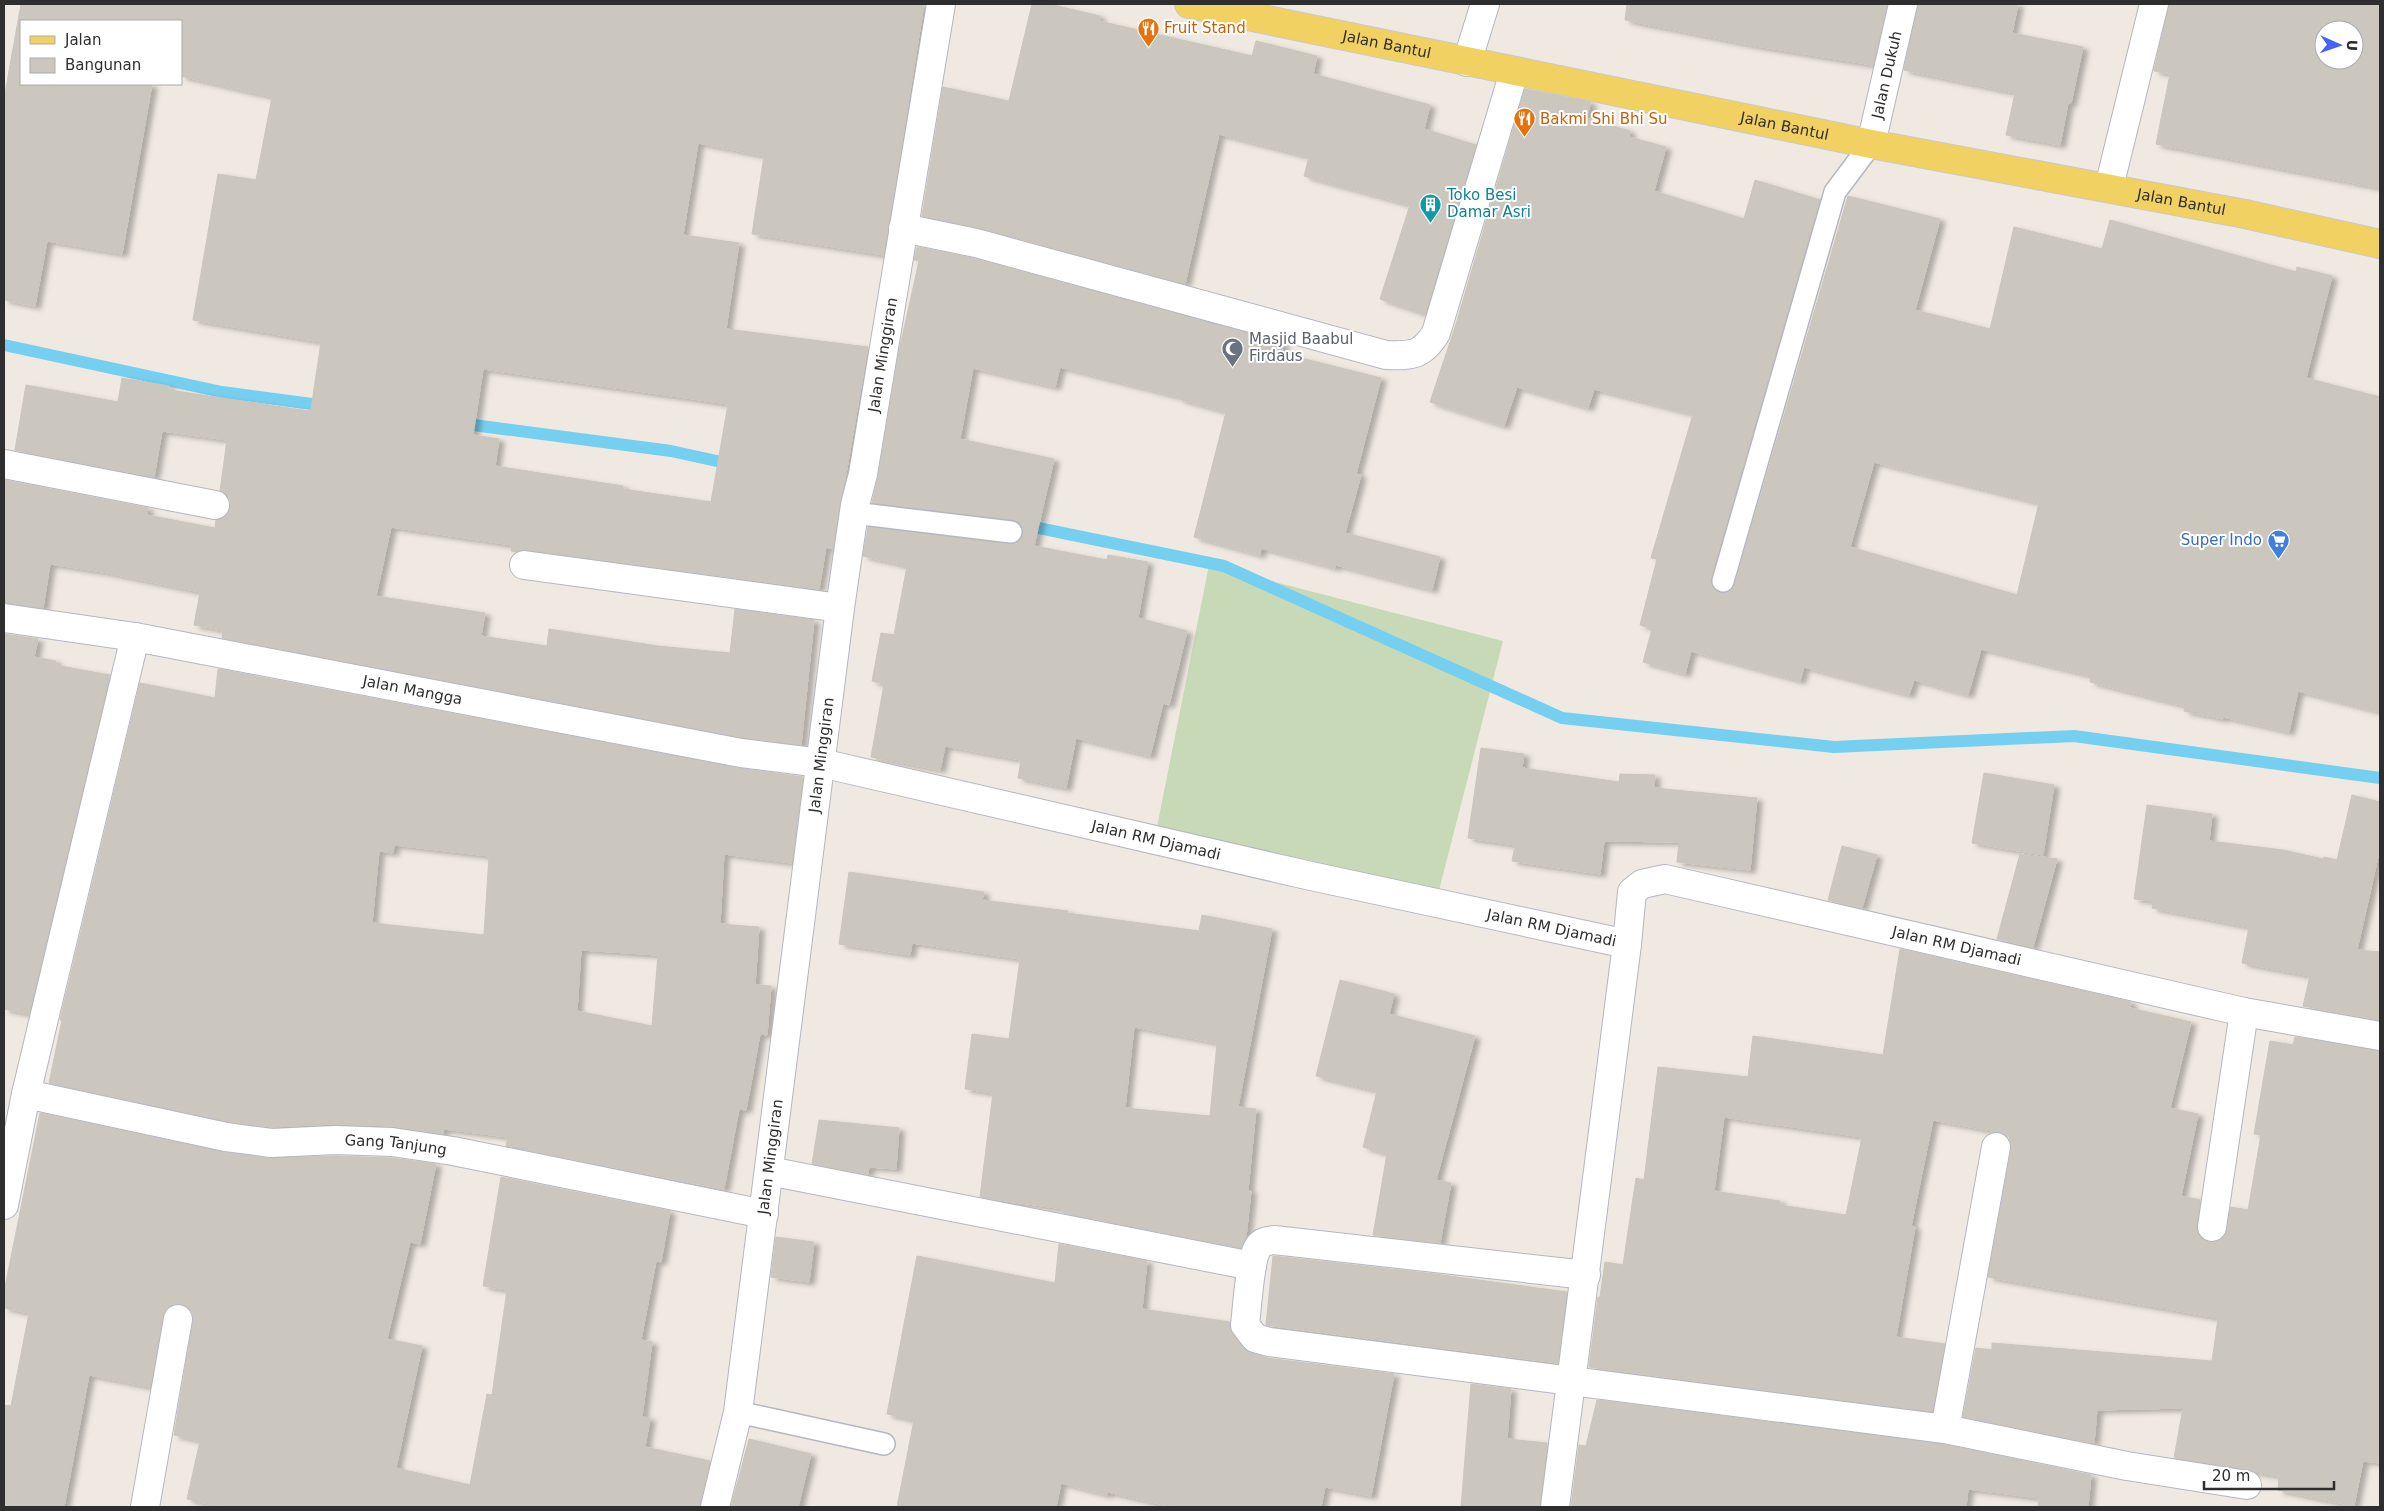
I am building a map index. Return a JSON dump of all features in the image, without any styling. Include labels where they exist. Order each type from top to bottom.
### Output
[{"type":"main road","name":"Jalan Bantul","points":[[1189,4],[1871,144],[2110,187],[2380,244]]},
{"type":"street","name":"Jalan Minggiran","points":[[715,1507],[738,1412],[840,608],[855,509],[863,474],[941,4]]},
{"type":"street","points":[[1467,62],[1485,4]]},
{"type":"street","name":"Jalan Dukuh","points":[[1871,144],[1903,4]]},
{"type":"street","points":[[2110,187],[2154,4]]},
{"type":"street","points":[[903,228],[976,243],[1386,355],[1412,355],[1422,350],[1436,333],[1514,72]]},
{"type":"street","points":[[4,464],[215,504]]},
{"type":"street","points":[[524,566],[840,608]]},
{"type":"street","name":"Jalan Mangga","points":[[4,618],[135,637],[741,753],[821,763]]},
{"type":"street","points":[[4,1205],[26,1094],[135,637]]},
{"type":"street","name":"Jalan RM Djamadi","points":[[821,763],[1311,876],[1627,944],[1632,892],[1642,884],[1665,879],[2244,1012],[2380,1036]]},
{"type":"street","points":[[1555,1507],[1627,944]]},
{"type":"street","points":[[2212,1227],[2244,1012]]},
{"type":"street","name":"Gang Tanjung","points":[[26,1094],[235,1138],[271,1143],[335,1140],[392,1142],[453,1151],[764,1214]]},
{"type":"street","points":[[1945,1429],[1996,1147]]},
{"type":"street","points":[[769,1171],[1252,1266]]},
{"type":"street","points":[[1586,1275],[1274,1240],[1265,1241],[1258,1247],[1252,1266],[1245,1325],[1254,1338],[1572,1382],[1945,1429],[2127,1466],[2247,1485]]},
{"type":"street","points":[[144,1507],[178,1319]]},
{"type":"lane","points":[[1723,581],[1835,192],[1871,144]]},
{"type":"lane","points":[[855,509],[1011,532]]},
{"type":"lane","points":[[738,1412],[884,1444]]},
{"type":"green space","points":[[1209,565],[1503,641],[1436,902],[1154,842]]},
{"type":"building","points":[[21,4],[924,4],[884,255],[752,234],[764,156],[698,143],[683,235],[739,243],[726,329],[868,347],[833,549],[826,547],[819,589],[526,550],[517,552],[511,551],[512,545],[391,527],[376,596],[485,613],[481,636],[547,646],[549,629],[658,646],[730,653],[735,609],[814,620],[801,745],[743,738],[222,638],[223,630],[194,625],[200,592],[103,572],[50,564],[43,608],[4,603],[4,480],[148,508],[147,515],[215,528],[216,520],[226,516],[230,507],[230,499],[220,491],[227,440],[162,431],[154,477],[15,450],[26,385],[118,402],[122,378],[169,386],[169,390],[309,411],[311,409],[321,342],[193,320],[218,174],[256,180],[272,97],[182,76],[182,20],[20,20],[20,85],[152,85],[122,254],[47,241],[35,306],[4,300],[4,99]],"holes":[[[483,369],[728,404],[711,502],[623,489],[623,486],[495,466],[499,439],[473,435]]]},
{"type":"building","points":[[1032,4],[1049,4],[1100,16],[1099,21],[1252,56],[1256,41],[1317,56],[1313,74],[1430,105],[1424,129],[1476,145],[1425,314],[1380,299],[1410,205],[1304,176],[1309,157],[1219,134],[1185,284],[980,228],[922,216],[943,87],[1009,101]]},
{"type":"building","points":[[1627,4],[1887,4],[1873,65],[1756,46],[1625,20]]},
{"type":"building","points":[[1918,4],[2018,4],[2012,33],[2083,47],[2071,103],[2068,103],[2060,145],[2006,135],[2015,93],[1904,70]]},
{"type":"building","points":[[2169,4],[2380,4],[2380,188],[2156,144],[2170,74],[2154,71]]},
{"type":"building","points":[[1525,89],[1591,102],[1586,118],[1630,131],[1629,137],[1666,147],[1654,191],[1744,219],[1755,180],[1820,200],[1711,578],[1714,589],[1720,593],[1731,590],[1735,584],[1848,196],[1940,219],[1915,310],[1990,329],[2014,227],[2102,249],[2110,220],[2296,272],[2297,267],[2332,276],[2306,378],[2380,397],[2380,712],[2298,691],[2289,732],[2223,717],[2223,719],[2184,711],[2185,706],[2090,682],[2091,676],[1981,649],[1968,695],[1914,680],[1909,695],[1804,667],[1800,681],[1691,651],[1685,674],[1643,662],[1652,629],[1640,625],[1657,559],[1651,558],[1693,414],[1594,389],[1588,408],[1517,387],[1504,426],[1430,402],[1456,324]],"holes":[[[1874,462],[2039,503],[2017,595],[1850,547]]]},
{"type":"building","points":[[917,247],[972,258],[1284,343],[1281,353],[1381,378],[1356,474],[1361,475],[1345,533],[1440,557],[1432,590],[1336,565],[1335,568],[1261,548],[1260,555],[1194,537],[1226,412],[1179,399],[1179,397],[1060,367],[1055,387],[973,368],[960,439],[1054,459],[1034,546],[1107,560],[1108,555],[1148,562],[1138,618],[1187,631],[1169,705],[1163,703],[1150,756],[1076,738],[1066,788],[1018,778],[1021,760],[945,746],[940,770],[871,757],[884,684],[872,681],[881,633],[894,635],[907,566],[863,556],[868,527],[1010,544],[1021,540],[1023,533],[1019,522],[1012,520],[872,503],[899,351],[919,261],[914,260]]},
{"type":"building","points":[[4,634],[38,639],[34,657],[56,661],[55,665],[110,675],[29,1014],[4,1009]]},
{"type":"building","points":[[218,669],[738,768],[803,777],[792,863],[724,854],[720,924],[759,927],[755,985],[771,986],[767,1035],[760,1034],[746,1110],[739,1109],[724,1189],[506,1146],[508,1137],[444,1129],[443,1134],[393,1126],[334,1124],[272,1127],[229,1122],[49,1083],[62,1020],[60,1020],[140,683],[215,698]],"holes":[[[394,845],[489,856],[484,935],[372,923],[379,851],[393,853]],[[581,950],[658,955],[652,1026],[577,1011]]]},
{"type":"building","points":[[1481,748],[1524,754],[1522,768],[1619,782],[1620,774],[1655,775],[1654,788],[1757,798],[1750,870],[1677,862],[1679,842],[1604,841],[1600,874],[1512,861],[1515,845],[1468,838]]},
{"type":"building","points":[[1984,773],[2054,785],[2043,855],[1972,843]]},
{"type":"building","points":[[2352,795],[2380,802],[2380,848],[2357,950],[2380,952],[2380,1020],[2303,1006],[2310,976],[2242,963],[2249,927],[2152,908],[2153,901],[2134,899],[2147,805],[2212,814],[2209,841],[2283,850],[2323,859],[2324,857],[2337,860]]},
{"type":"building","points":[[1842,846],[1877,855],[1862,908],[1828,900]]},
{"type":"building","points":[[2020,854],[2057,859],[2033,947],[1997,939]]},
{"type":"building","points":[[849,872],[984,892],[982,900],[1199,931],[1202,915],[1272,929],[1238,1107],[1256,1109],[1248,1190],[1251,1191],[1246,1237],[1241,1248],[1063,1213],[1063,1209],[980,1197],[993,1093],[965,1089],[972,1034],[1009,1039],[1020,959],[912,943],[910,955],[839,944]],"holes":[[[1134,1027],[1217,1043],[1210,1116],[1125,1108]]]},
{"type":"building","points":[[1900,949],[2131,1002],[2130,1008],[2191,1022],[2170,1108],[2198,1114],[2181,1196],[2200,1200],[2197,1232],[2202,1239],[2209,1242],[2218,1241],[2224,1236],[2231,1207],[2248,1210],[2261,1135],[2254,1134],[2270,1041],[2293,1045],[2295,1037],[2380,1051],[2380,1463],[2363,1461],[2354,1506],[2278,1490],[2279,1476],[2174,1458],[2183,1408],[2097,1410],[2094,1443],[1963,1417],[1976,1348],[1992,1350],[1992,1343],[2212,1361],[2218,1318],[1988,1277],[2011,1150],[2009,1135],[1933,1120],[1911,1226],[1915,1227],[1896,1337],[1945,1344],[1932,1412],[1589,1367],[1598,1297],[1600,1297],[1605,1262],[1623,1265],[1636,1178],[1644,1180],[1658,1067],[1748,1077],[1753,1036],[1883,1055]],"holes":[[[1724,1117],[1862,1137],[1846,1215],[1780,1205],[1780,1201],[1714,1191]]]},
{"type":"building","points":[[1340,980],[1394,994],[1389,1014],[1475,1036],[1436,1180],[1451,1183],[1440,1243],[1373,1235],[1387,1154],[1363,1147],[1377,1091],[1316,1076]]},
{"type":"building","points":[[40,1113],[223,1152],[269,1158],[335,1156],[391,1158],[436,1164],[420,1244],[410,1242],[387,1339],[422,1346],[396,1468],[470,1485],[487,1394],[492,1395],[507,1290],[483,1286],[501,1177],[670,1211],[661,1262],[656,1261],[641,1340],[652,1342],[642,1417],[650,1418],[645,1447],[710,1461],[700,1507],[222,1507],[187,1499],[200,1441],[174,1435],[193,1314],[188,1307],[173,1304],[166,1309],[163,1316],[150,1387],[89,1375],[64,1507],[4,1507],[4,1405],[11,1406],[29,1313],[4,1308],[4,1292]]},
{"type":"building","points":[[819,1120],[899,1128],[896,1169],[869,1167],[868,1174],[812,1164]]},
{"type":"building","points":[[776,1237],[814,1242],[809,1282],[771,1277]]},
{"type":"building","points":[[1059,1244],[1147,1261],[1142,1309],[1230,1322],[1233,1335],[1243,1348],[1251,1353],[1267,1358],[1394,1374],[1371,1496],[1325,1487],[1321,1507],[1173,1507],[1108,1492],[1107,1495],[1061,1483],[1056,1507],[897,1507],[914,1420],[887,1414],[917,1256],[1055,1283]]},
{"type":"building","points":[[1273,1256],[1435,1274],[1567,1292],[1558,1363],[1266,1325]]},
{"type":"building","points":[[1471,1384],[1511,1389],[1507,1439],[1547,1443],[1540,1507],[1461,1507]]},
{"type":"building","points":[[1597,1400],[1942,1444],[2091,1475],[2088,1507],[2038,1507],[2039,1498],[1968,1489],[1966,1507],[1571,1507],[1579,1445],[1586,1446]]},
{"type":"building","points":[[749,1439],[811,1454],[798,1507],[731,1507]]},
{"type":"waterway","points":[[4,345],[222,392],[327,406]]},
{"type":"waterway","points":[[458,423],[671,451],[735,465]]},
{"type":"waterway","points":[[965,513],[1224,566],[1562,718],[1834,747],[2074,736],[2380,778]]},
{"type":"place","name":"Fruit Stand","points":[[1148,47]]},
{"type":"place","name":"Bakmi Shi Bhi Su","points":[[1524,138]]},
{"type":"place","name":"Toko Besi Damar Asri","points":[[1431,223]]},
{"type":"place","name":"Masjid Baabul Firdaus","points":[[1233,367]]},
{"type":"place","name":"Super Indo","points":[[2278,559]]}]
